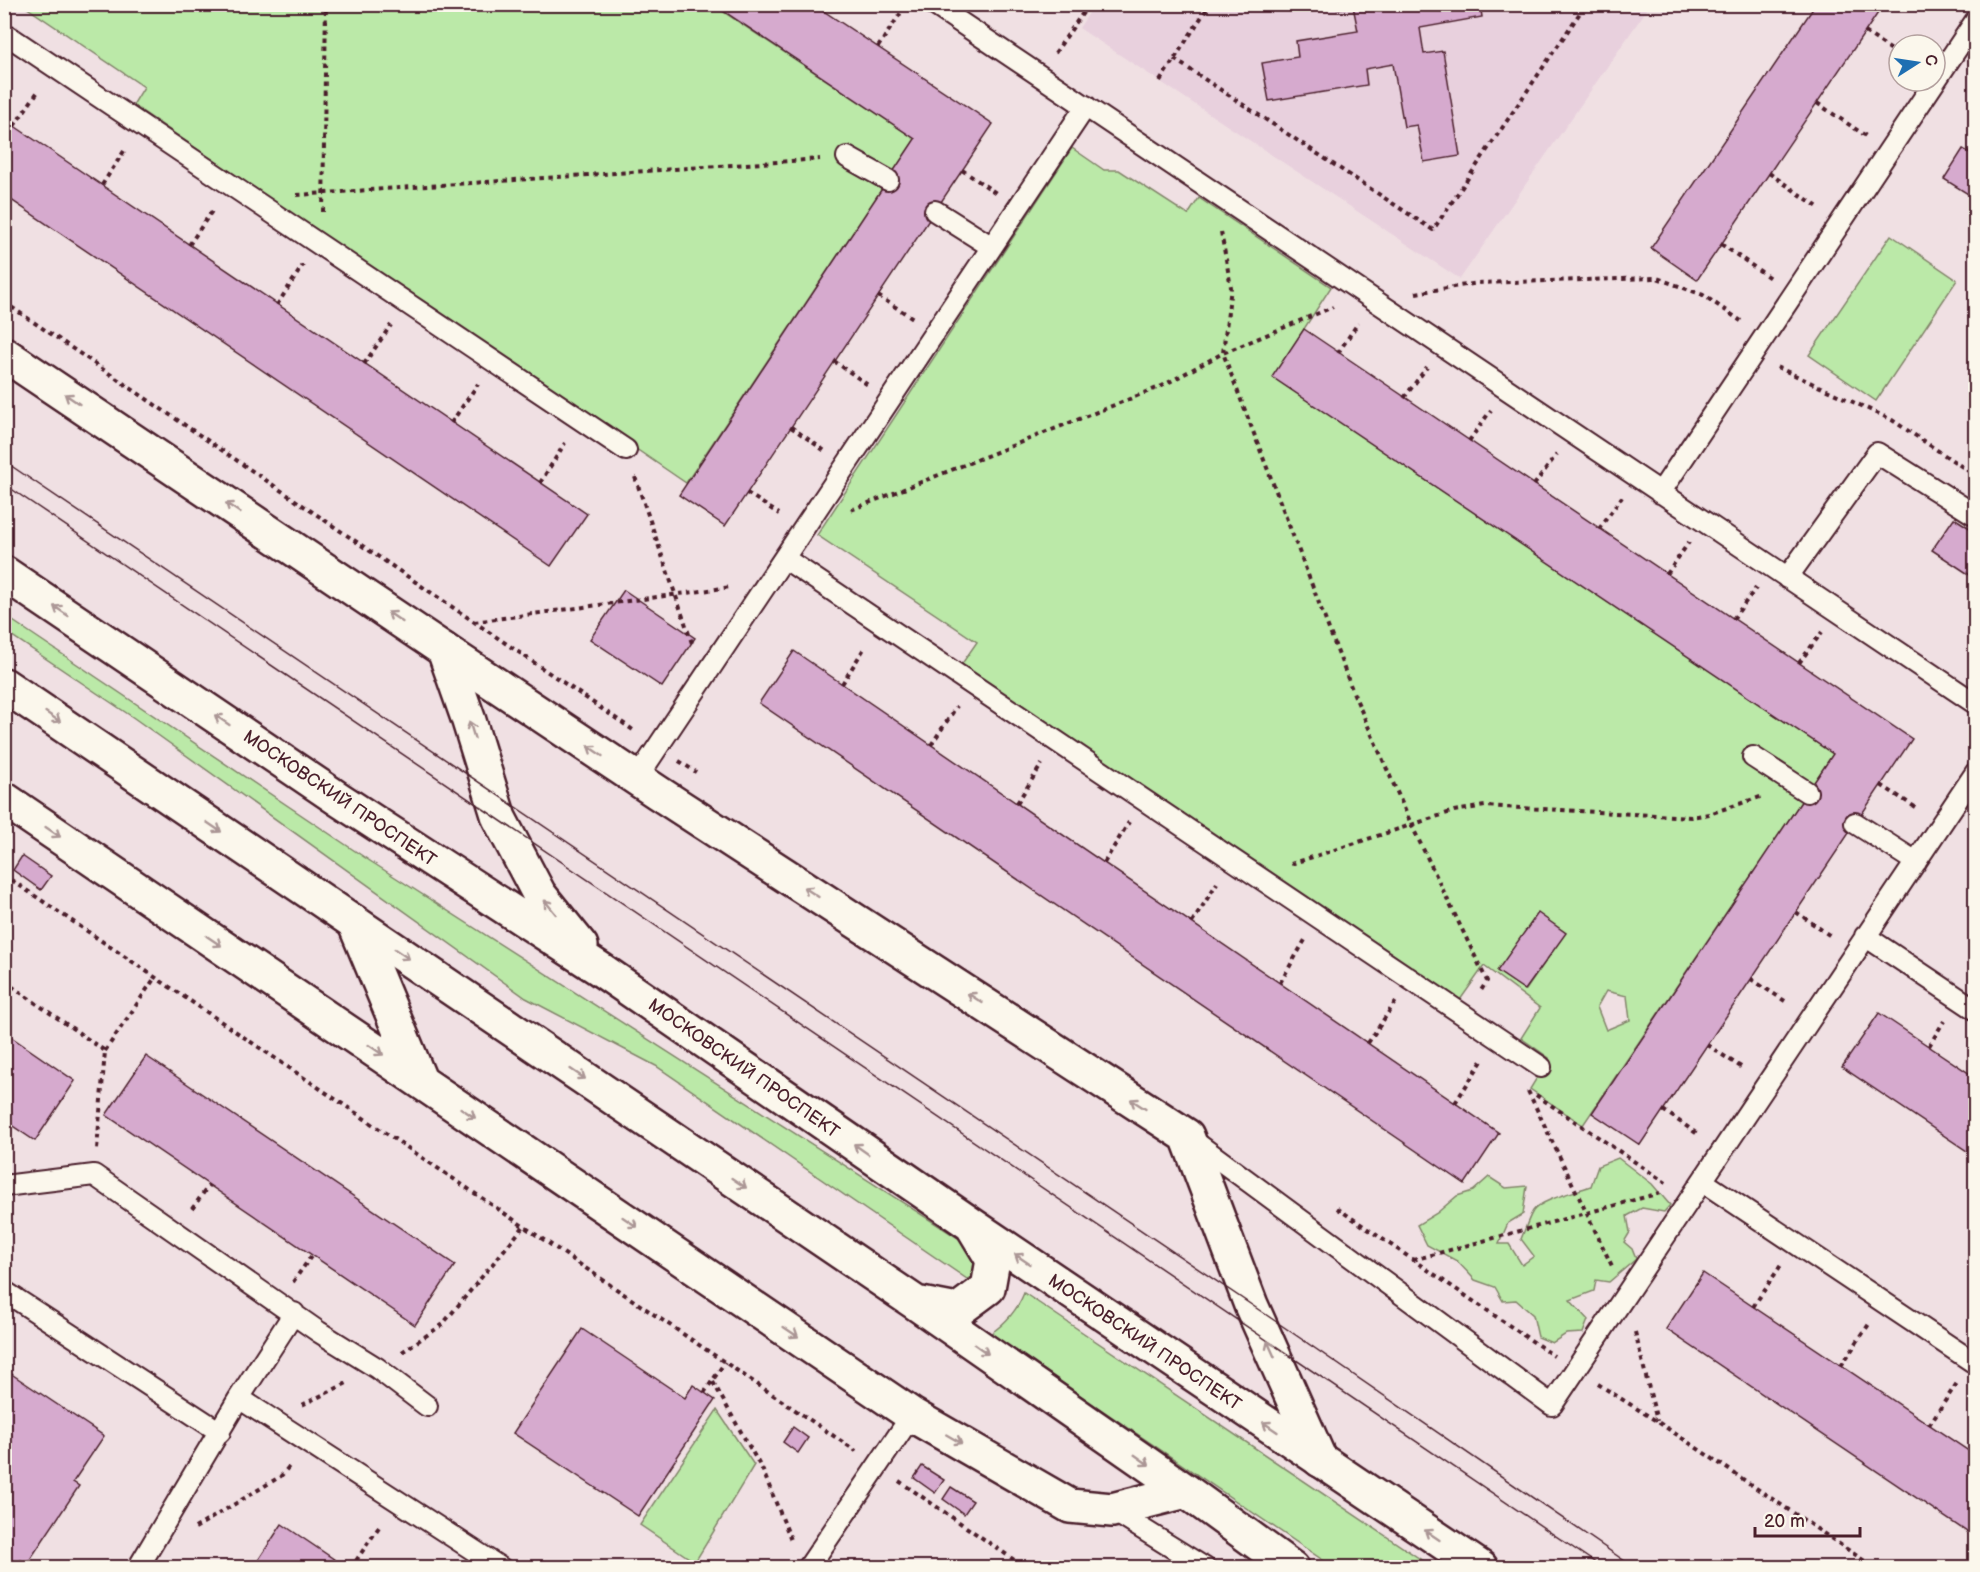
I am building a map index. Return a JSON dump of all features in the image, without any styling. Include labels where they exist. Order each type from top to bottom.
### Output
[{"type":"main road","points":[[4,354],[637,778],[1187,1136],[1251,1305],[1320,1460]]},
{"type":"main road","name":"МОСКОВСКИЙ ПРОСПЕКТ","points":[[4,573],[350,806],[600,969],[972,1225],[1481,1568]]},
{"type":"main road","points":[[444,650],[500,818],[539,894],[600,969]]},
{"type":"main road","points":[[4,684],[916,1304],[1186,1491],[1292,1568]]},
{"type":"main road","points":[[4,799],[912,1414],[1070,1506],[1112,1510],[1186,1491]]},
{"type":"main road","points":[[354,922],[420,1080]]},
{"type":"main road","points":[[916,1304],[957,1311],[988,1288],[993,1260],[972,1225]]},
{"type":"lane","points":[[933,4],[1976,704]]},
{"type":"lane","points":[[1660,493],[1976,20]]},
{"type":"lane","points":[[4,33],[626,450]]},
{"type":"lane","points":[[637,778],[1086,106]]},
{"type":"lane","points":[[847,157],[888,180]]},
{"type":"lane","points":[[935,211],[992,247]]},
{"type":"lane","points":[[1779,572],[1877,453],[1972,513]]},
{"type":"lane","points":[[784,558],[1541,1067]]},
{"type":"lane","points":[[1753,757],[1801,788]]},
{"type":"lane","points":[[1187,1136],[1552,1405],[1625,1296],[1682,1194],[1702,1181],[1976,772]]},
{"type":"lane","points":[[1855,823],[1916,862]]},
{"type":"lane","points":[[1860,944],[1976,1010]]},
{"type":"lane","points":[[4,1186],[94,1176],[377,1368],[427,1406]]},
{"type":"lane","points":[[1702,1181],[1973,1363]]},
{"type":"lane","points":[[4,1290],[220,1432]]},
{"type":"lane","points":[[138,1568],[239,1398],[294,1313]]},
{"type":"lane","points":[[239,1398],[501,1568]]},
{"type":"lane","points":[[808,1568],[912,1414]]},
{"type":"lane","points":[[1112,1510],[1205,1568]]},
{"type":"path","points":[[277,305],[320,244],[326,4]]},
{"type":"path","points":[[878,47],[907,4]]},
{"type":"path","points":[[1039,76],[1089,4]]},
{"type":"path","points":[[1160,81],[1210,4]]},
{"type":"path","points":[[1174,59],[1433,230],[1586,4]]},
{"type":"path","points":[[1865,32],[1887,48]]},
{"type":"path","points":[[14,126],[55,67]]},
{"type":"path","points":[[1817,103],[1888,151]]},
{"type":"path","points":[[102,185],[142,125]]},
{"type":"path","points":[[252,199],[847,157]]},
{"type":"path","points":[[962,170],[1018,207]]},
{"type":"path","points":[[1769,173],[1840,222]]},
{"type":"path","points":[[189,245],[231,185]]},
{"type":"path","points":[[1213,192],[1230,287],[1223,353],[1353,692],[1412,826],[1487,981],[1466,1016]]},
{"type":"path","points":[[1721,244],[1793,294]]},
{"type":"path","points":[[747,492],[802,529],[1162,386],[1223,353],[1369,297],[1478,283],[1657,278],[1703,295],[1764,336]]},
{"type":"path","points":[[878,296],[934,332]]},
{"type":"path","points":[[1338,353],[1369,297]]},
{"type":"path","points":[[364,364],[408,303]]},
{"type":"path","points":[[1404,398],[1442,346]]},
{"type":"path","points":[[1752,355],[1892,420],[1976,476]]},
{"type":"path","points":[[834,361],[889,399]]},
{"type":"path","points":[[451,423],[494,362]]},
{"type":"path","points":[[1469,441],[1506,389]]},
{"type":"path","points":[[540,483],[579,419]]},
{"type":"path","points":[[791,427],[845,465]]},
{"type":"path","points":[[1534,485],[1573,434]]},
{"type":"path","points":[[626,450],[704,678]]},
{"type":"path","points":[[1599,529],[1636,477]]},
{"type":"path","points":[[1667,574],[1703,521]]},
{"type":"path","points":[[1734,619],[1779,572]]},
{"type":"path","points":[[474,621],[768,582]]},
{"type":"path","points":[[1799,663],[1837,611]]},
{"type":"path","points":[[842,684],[880,623]]},
{"type":"path","points":[[931,745],[972,684]]},
{"type":"path","points":[[1017,803],[1057,741]]},
{"type":"path","points":[[1881,785],[1941,824]]},
{"type":"path","points":[[1256,875],[1454,811],[1485,806],[1691,817],[1801,788]]},
{"type":"path","points":[[1104,862],[1143,799]]},
{"type":"path","points":[[1192,923],[1232,859]]},
{"type":"path","points":[[4,875],[1024,1566]]},
{"type":"path","points":[[1796,912],[1860,944]]},
{"type":"path","points":[[1280,983],[1319,917]]},
{"type":"path","points":[[94,1176],[105,1051],[156,976]]},
{"type":"path","points":[[1368,1043],[1411,979]]},
{"type":"path","points":[[1751,979],[1811,1019]]},
{"type":"path","points":[[4,981],[105,1051]]},
{"type":"path","points":[[1455,1103],[1498,1037]]},
{"type":"path","points":[[1707,1045],[1767,1083]]},
{"type":"path","points":[[1527,1090],[1541,1067]]},
{"type":"path","points":[[1527,1090],[1682,1194]]},
{"type":"path","points":[[1527,1090],[1625,1296],[1658,1422]]},
{"type":"path","points":[[1663,1110],[1722,1151]]},
{"type":"path","points":[[1413,1260],[1587,1212],[1682,1194]]},
{"type":"path","points":[[273,1420],[377,1368],[442,1325],[524,1226]]},
{"type":"path","points":[[1753,1307],[1795,1244]]},
{"type":"path","points":[[1841,1366],[1884,1303]]},
{"type":"path","points":[[704,1393],[725,1362]]},
{"type":"path","points":[[1929,1425],[1973,1363]]},
{"type":"path","points":[[1576,1370],[1658,1422],[1875,1568]]},
{"type":"path","points":[[713,1382],[764,1471],[794,1546]]},
{"type":"path","points":[[192,1529],[281,1476],[309,1443]]},
{"type":"path","points":[[351,1568],[397,1501]]},
{"type":"path","points":[[1012,1568],[1024,1566]]},
{"type":"shaded area","points":[[1095,4],[1650,5],[1460,279],[1079,28]]},
{"type":"green space","points":[[23,5],[713,5],[915,139],[686,483],[133,105],[144,87]]},
{"type":"green space","points":[[1072,148],[1104,170],[1119,170],[1188,215],[1199,198],[1331,287],[1273,377],[1833,754],[1583,1125],[1530,1089],[1549,1058],[1521,1038],[1540,1008],[1484,966],[1460,1000],[961,665],[977,642],[817,535]],"holes":[[[1565,933],[1526,990],[1498,971]],[[1606,991],[1627,996],[1630,1020],[1606,1030],[1597,1007]]]},
{"type":"green space","points":[[1891,235],[1957,280],[1876,401],[1809,355]]},
{"type":"green space","points":[[4,615],[370,861],[980,1252],[975,1277],[967,1279],[656,1066],[526,998],[134,718],[5,631]]},
{"type":"green space","points":[[1618,1158],[1652,1184],[1670,1205],[1664,1212],[1642,1208],[1627,1216],[1630,1232],[1624,1242],[1632,1249],[1636,1259],[1609,1282],[1596,1280],[1594,1291],[1570,1300],[1588,1320],[1583,1333],[1566,1334],[1552,1343],[1538,1337],[1533,1315],[1516,1300],[1503,1301],[1495,1287],[1475,1280],[1457,1261],[1427,1245],[1417,1225],[1437,1213],[1457,1196],[1473,1191],[1489,1177],[1506,1188],[1527,1186],[1523,1214],[1508,1223],[1499,1244],[1509,1244],[1522,1265],[1534,1256],[1521,1239],[1533,1211],[1551,1199],[1591,1186],[1598,1166]]},
{"type":"green space","points":[[1024,1293],[1432,1567],[1333,1567],[990,1334],[1010,1316]]},
{"type":"green space","points":[[717,1410],[754,1465],[695,1562],[640,1525]]},
{"type":"building","points":[[713,4],[813,4],[993,124],[725,526],[679,495],[915,139]]},
{"type":"building","points":[[1336,4],[1480,4],[1482,17],[1420,28],[1424,54],[1443,51],[1460,156],[1424,162],[1417,125],[1404,127],[1393,64],[1365,69],[1367,85],[1269,101],[1262,63],[1298,57],[1296,41],[1358,31],[1353,6],[1337,9]]},
{"type":"building","points":[[1816,4],[1884,4],[1697,280],[1651,248]]},
{"type":"building","points":[[4,119],[587,514],[551,566],[4,195]]},
{"type":"building","points":[[1963,149],[1976,157],[1976,199],[1944,179]]},
{"type":"building","points":[[1304,329],[1912,739],[1640,1145],[1592,1113],[1833,754],[1272,377]]},
{"type":"building","points":[[1954,518],[1976,532],[1976,579],[1932,550]]},
{"type":"building","points":[[624,590],[695,638],[662,687],[590,639]]},
{"type":"building","points":[[794,651],[1499,1133],[1465,1184],[759,703]]},
{"type":"building","points":[[22,856],[51,876],[41,890],[13,870]]},
{"type":"building","points":[[1538,913],[1566,933],[1525,990],[1497,971]]},
{"type":"building","points":[[1879,1013],[1976,1078],[1976,1157],[1842,1067]]},
{"type":"building","points":[[4,1032],[75,1081],[35,1141],[4,1120]]},
{"type":"building","points":[[146,1056],[455,1265],[415,1325],[106,1115]]},
{"type":"building","points":[[1703,1273],[1976,1456],[1976,1538],[1666,1329]]},
{"type":"building","points":[[582,1329],[685,1398],[693,1385],[715,1400],[638,1516],[513,1433]]},
{"type":"building","points":[[4,1369],[104,1436],[73,1482],[79,1486],[27,1564],[21,1560],[16,1568],[4,1568]]},
{"type":"building","points":[[793,1427],[808,1438],[798,1453],[783,1442]]},
{"type":"building","points":[[922,1466],[944,1480],[935,1493],[914,1478]]},
{"type":"building","points":[[951,1487],[973,1501],[964,1514],[943,1499]]},
{"type":"building","points":[[282,1524],[347,1568],[253,1568]]},
{"type":"tram line","points":[[4,461],[1265,1314],[1635,1568]]},
{"type":"tram line","points":[[4,484],[1603,1568]]}]
